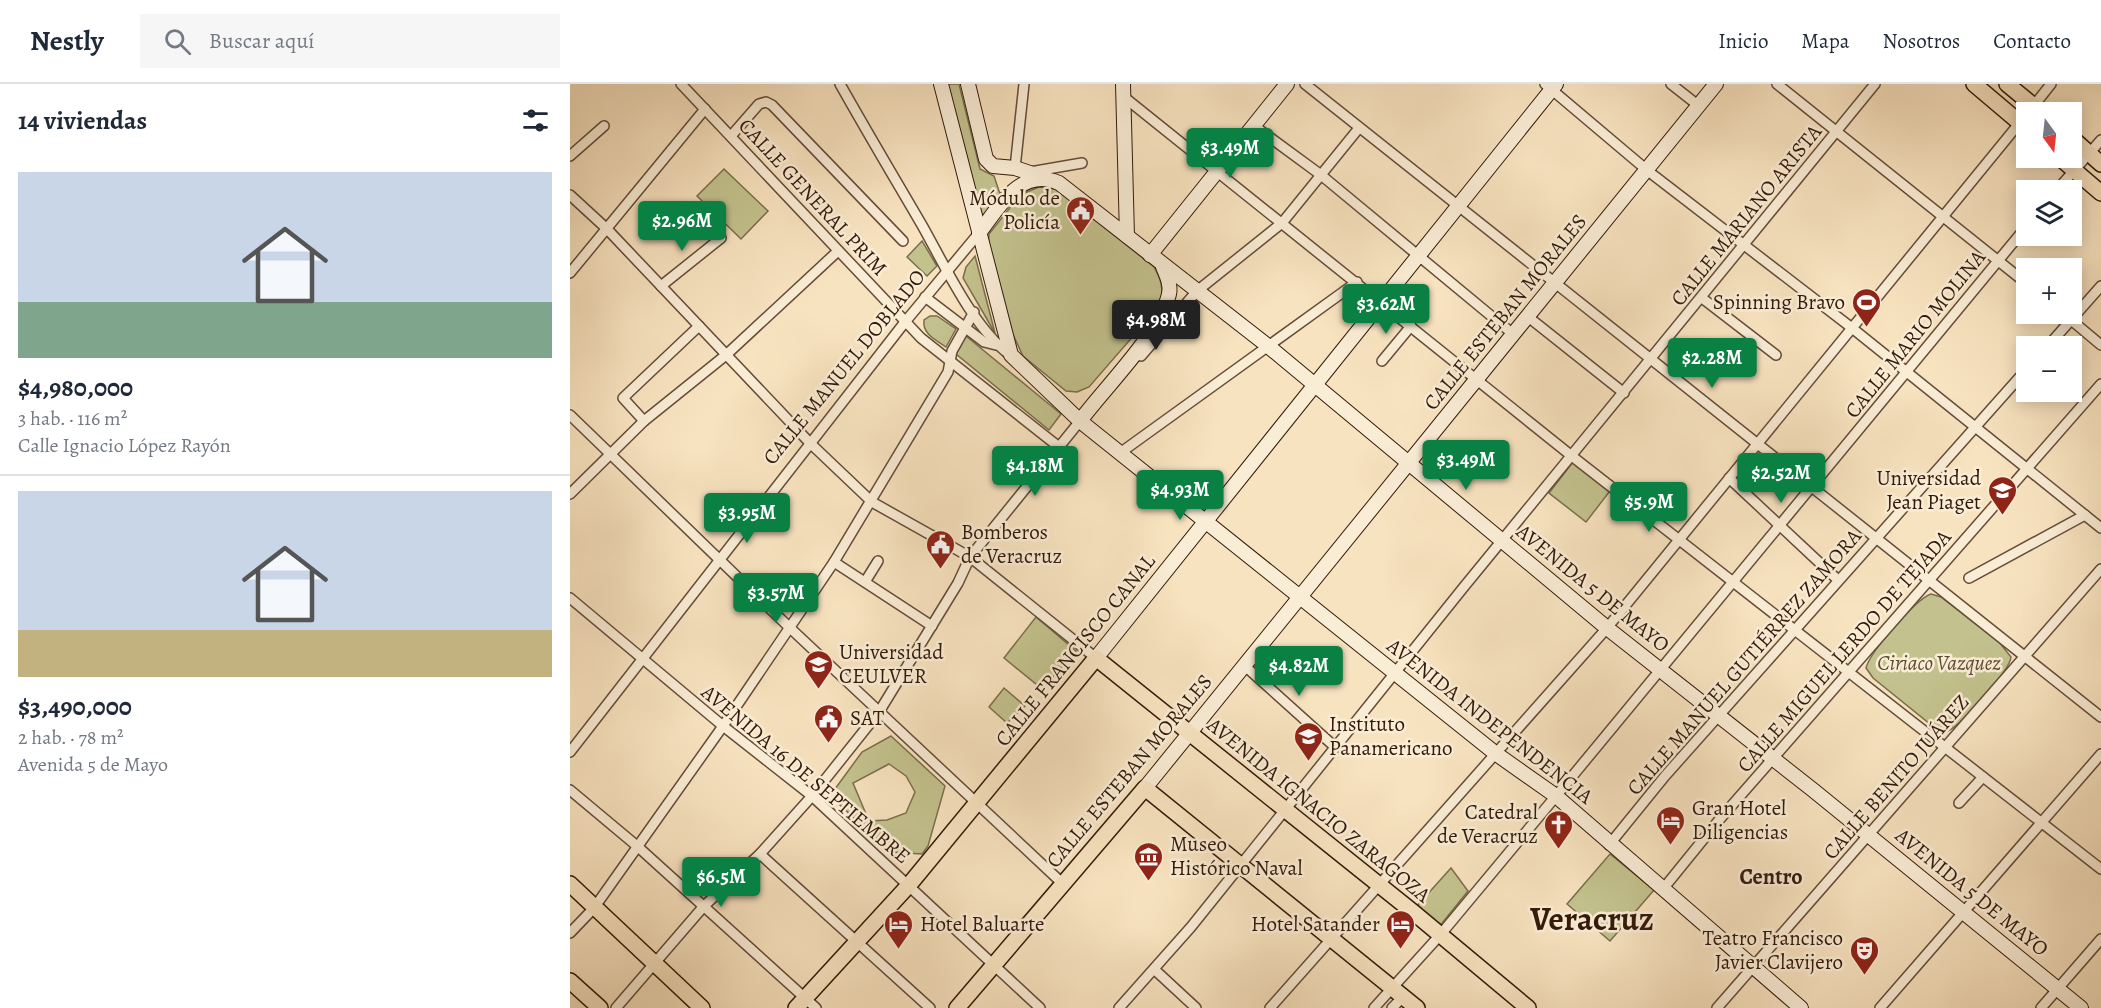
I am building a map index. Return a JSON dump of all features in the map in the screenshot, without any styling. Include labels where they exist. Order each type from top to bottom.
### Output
[{"type":"main road","points":[[941,84],[1011,355]]},
{"type":"main road","name":"AVENIDA 5 DE MAYO","points":[[968,84],[986,159],[993,166],[1059,183],[1268,346],[1315,388],[1607,628],[1774,759],[2082,1008]]},
{"type":"main road","points":[[1150,255],[1287,84]]},
{"type":"main road","name":"CALLE ESTEBAN MORALES","points":[[957,1008],[1145,788],[1555,281],[1648,171],[1716,84]]},
{"type":"main road","points":[[1974,84],[2016,108]]},
{"type":"main road","points":[[2007,84],[2019,102]]},
{"type":"main road","name":"CALLE FRANCISCO CANAL","points":[[806,1005],[978,804],[1315,388],[1551,86]]},
{"type":"main road","points":[[1124,91],[1127,236]]},
{"type":"main road","points":[[2082,147],[2095,158]]},
{"type":"main road","points":[[2072,168],[2101,193]]},
{"type":"main road","name":"CALLE MANUEL DOBLADO","points":[[979,233],[1030,176]]},
{"type":"main road","points":[[1080,421],[1148,335],[1165,307],[1170,292],[1163,266]]},
{"type":"main road","name":"AVENIDA INDEPENDENCIA","points":[[1011,355],[1080,421],[1495,753],[1556,796],[1609,845],[1801,1008]]},
{"type":"main road","name":"AVENIDA IGNACIO ZARAGOZA","points":[[1096,658],[1440,934],[1528,1008]]},
{"type":"main road","points":[[1145,788],[1331,939],[1396,998],[1417,1008]]},
{"type":"main road","points":[[570,884],[702,1008]]},
{"type":"main road","points":[[570,981],[600,1008]]},
{"type":"street","name":"CALLE GENERAL PRIM","points":[[681,84],[905,322],[950,362],[1059,447]]},
{"type":"street","name":"AVENIDA INDEPENDENCIA","points":[[840,84],[947,271],[996,345],[1011,355]]},
{"type":"street","points":[[1024,84],[1030,176],[1082,163]]},
{"type":"street","points":[[1305,84],[2101,717]]},
{"type":"street","points":[[1671,84],[1699,106]]},
{"type":"street","points":[[1777,84],[2016,275]]},
{"type":"street","name":"CALLE MARIANO ARISTA","points":[[1119,1008],[1155,970],[1875,84]]},
{"type":"street","points":[[2039,102],[2052,84]]},
{"type":"street","points":[[1551,86],[1648,171],[1908,372],[2101,528]]},
{"type":"street","points":[[1124,91],[1282,224],[1572,456],[2101,869]]},
{"type":"street","points":[[731,136],[759,104],[766,102],[772,105],[903,241]]},
{"type":"street","points":[[570,273],[705,110]]},
{"type":"street","points":[[1253,125],[1321,175],[1513,334]]},
{"type":"street","points":[[570,156],[604,126]]},
{"type":"street","points":[[1110,383],[1138,359],[1197,291],[1282,224],[1359,128]]},
{"type":"street","points":[[1270,1008],[1607,628],[2016,131]]},
{"type":"street","points":[[2066,180],[2074,170],[2095,158],[2101,140]]},
{"type":"street","name":"AVENIDA IGNACIO ZARAGOZA","points":[[570,195],[607,229],[810,443],[872,502],[970,556],[1096,658]]},
{"type":"street","name":"CALLE MANUEL DOBLADO","points":[[570,752],[718,559],[925,297],[979,233]]},
{"type":"street","points":[[661,286],[721,238]]},
{"type":"street","name":"CALLE MARIO MOLINA","points":[[1374,1008],[1396,998],[1440,934],[2016,240]]},
{"type":"street","points":[[570,494],[644,421],[726,355],[838,250]]},
{"type":"street","points":[[1120,453],[1357,282]]},
{"type":"street","points":[[2082,304],[2101,286]]},
{"type":"street","points":[[925,297],[984,342],[996,345]]},
{"type":"street","points":[[1702,298],[1776,355]]},
{"type":"street","points":[[570,933],[594,908],[723,726],[834,562],[948,372],[952,351],[974,312]]},
{"type":"street","points":[[1527,316],[1624,393]]},
{"type":"street","points":[[2076,324],[2101,345]]},
{"type":"street","points":[[644,421],[623,398],[699,326]]},
{"type":"street","points":[[1382,361],[1411,326]]},
{"type":"street","name":"CALLE MANUEL GUTIÉRREZ ZAMORA","points":[[1609,845],[1838,580],[2016,381]]},
{"type":"street","name":"CALLE MIGUEL LERDO DE TEJADA","points":[[1662,889],[1848,672],[2101,384]]},
{"type":"street","points":[[570,415],[789,627],[1062,883]]},
{"type":"street","points":[[616,1008],[704,906],[760,854],[812,796],[879,712],[958,583],[970,556],[1080,421]]},
{"type":"street","points":[[1729,478],[1838,580]]},
{"type":"street","points":[[1969,578],[2085,515]]},
{"type":"street","points":[[865,582],[878,561]]},
{"type":"street","points":[[834,562],[932,626]]},
{"type":"street","name":"CALLE BENITO JUÁREZ","points":[[1717,1008],[2101,569]]},
{"type":"street","name":"AVENIDA 16 DE SEPTIEMBRE","points":[[570,598],[723,726],[812,796],[1040,1008]]},
{"type":"street","points":[[1245,666],[1335,747]]},
{"type":"street","points":[[1880,1008],[2101,754]]},
{"type":"street","points":[[1959,803],[1983,777]]},
{"type":"street","points":[[570,790],[704,906],[806,1005]]},
{"type":"street","points":[[760,854],[930,1008]]},
{"type":"street","points":[[2041,1008],[2101,939]]},
{"type":"street","points":[[1155,970],[1196,1008]]},
{"type":"green space","points":[[947,84],[959,84],[980,169],[994,176],[1000,194],[982,218]]},
{"type":"green space","points":[[724,169],[768,211],[741,239],[697,196]]},
{"type":"green space","points":[[1039,187],[1056,189],[1154,267],[1161,285],[1161,304],[1089,387],[1077,392],[1066,391],[1023,356],[1009,326],[988,250],[989,234],[1020,195]]},
{"type":"green space","points":[[922,241],[937,266],[927,276],[907,257]]},
{"type":"green space","points":[[975,256],[995,333],[963,278],[966,267]]},
{"type":"green space","points":[[930,316],[937,316],[956,329],[946,347],[930,336],[925,329],[924,320]]},
{"type":"green space","points":[[966,336],[1061,414],[1049,430],[956,354]]},
{"type":"green space","points":[[1573,462],[1610,491],[1586,522],[1549,493]]},
{"type":"green space","name":"Ciriaco Vazquez","points":[[1931,594],[1941,597],[1999,642],[2011,657],[2002,674],[1983,698],[1962,720],[1946,732],[1935,728],[1873,678],[1866,668],[1869,660],[1894,627],[1915,605]]},
{"type":"green space","points":[[1036,617],[1076,651],[1042,689],[1004,658]]},
{"type":"green space","points":[[1004,688],[1025,706],[1007,723],[989,707]]},
{"type":"green space","points":[[891,736],[945,786],[928,846],[922,854],[891,852],[840,805],[835,789],[862,752]],"holes":[[[889,764],[906,776],[915,792],[906,813],[887,820],[869,821],[853,783]]]},
{"type":"green space","points":[[1610,854],[1654,890],[1610,941],[1567,904]]},
{"type":"green space","points":[[1451,868],[1468,891],[1439,927],[1416,907]]},
{"type":"place","name":"Módulo de Policía","points":[[1081,236]]},
{"type":"place","name":"Spinning Bravo","points":[[1866,328]]},
{"type":"place","name":"Universidad Jean Piaget","points":[[2002,516]]},
{"type":"place","name":"Bomberos de Veracruz","points":[[940,570]]},
{"type":"place","name":"Universidad CEULVER","points":[[818,690]]},
{"type":"place","name":"SAT","points":[[829,744]]},
{"type":"place","name":"Instituto Panamericano","points":[[1308,762]]},
{"type":"place","name":"Gran Hotel Diligencias","points":[[1671,846]]},
{"type":"place","name":"Catedral de Veracruz","points":[[1559,850]]},
{"type":"place","name":"Museo Histórico Naval","points":[[1149,882]]},
{"type":"place","name":"Hotel Baluarte","points":[[899,950]]},
{"type":"place","name":"Hotel Satander","points":[[1401,950]]},
{"type":"place","name":"Teatro Francisco Javier Clavijero","points":[[1864,976]]},
{"type":"district","name":"Centro","points":[[1771,877]]},
{"type":"district","name":"Veracruz","points":[[1592,918]]}]
